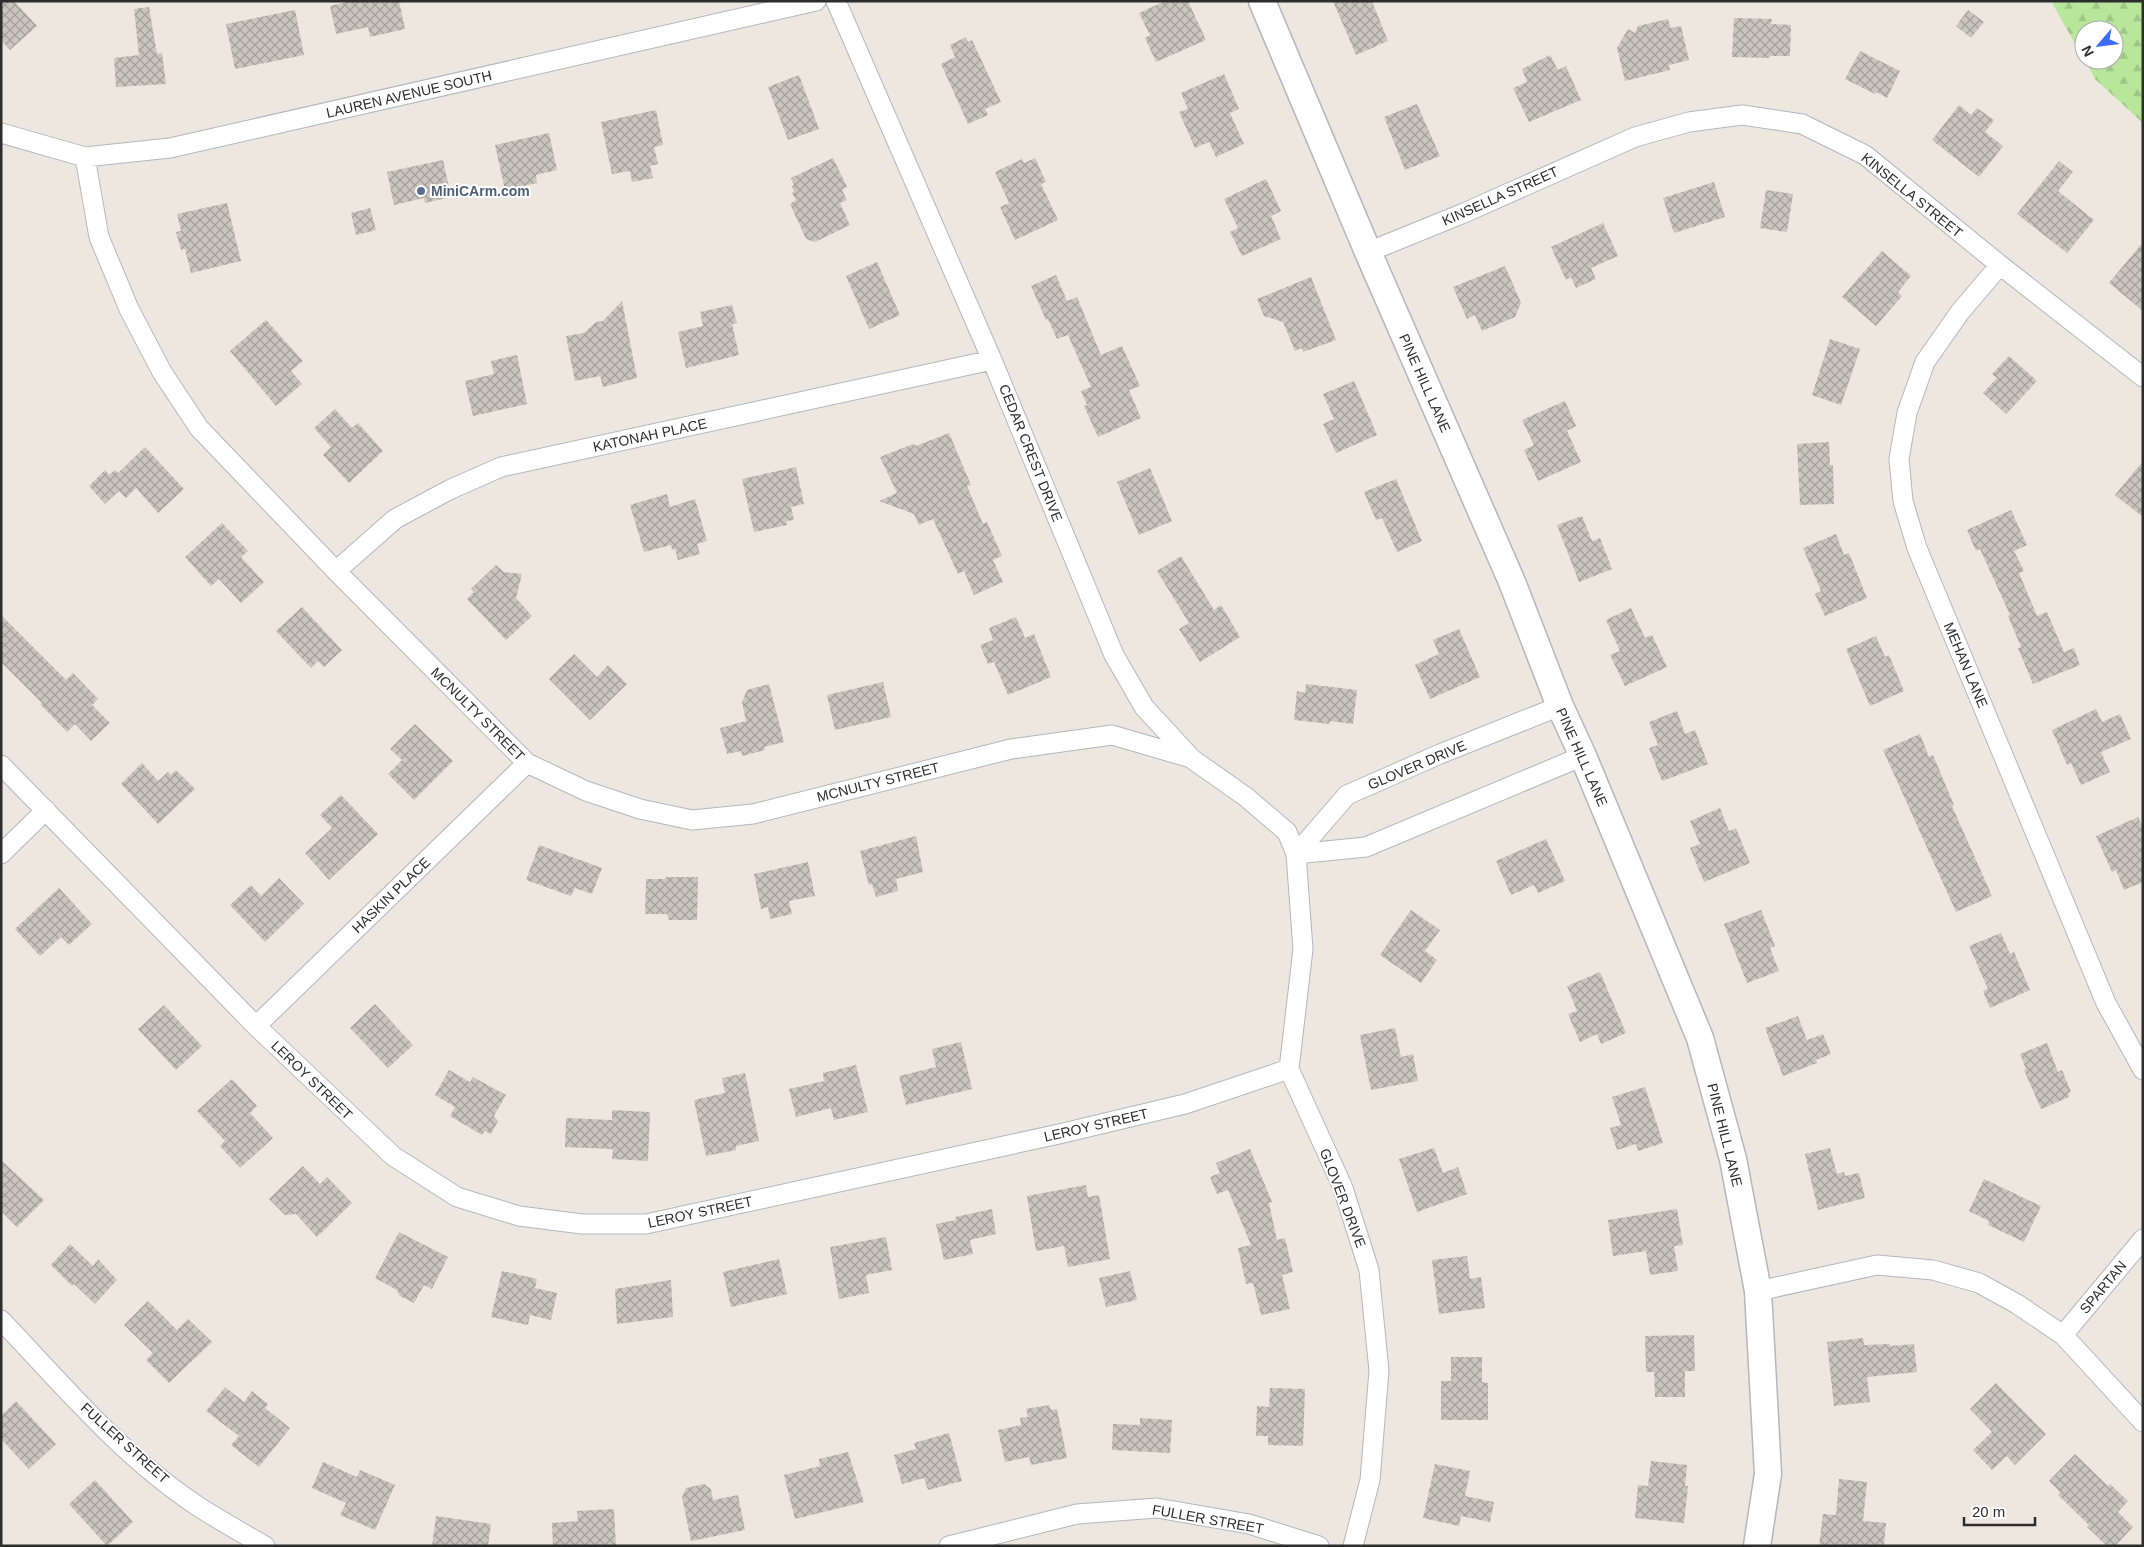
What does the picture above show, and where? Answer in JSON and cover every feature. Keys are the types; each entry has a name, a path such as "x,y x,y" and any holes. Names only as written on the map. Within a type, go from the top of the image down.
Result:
{"street":[{"name":"LAUREN AVENUE SOUTH","path":"1,133 85,157 170,148 816,1"},
{"name":"CEDAR CREST DRIVE","path":"836,1 992,360 1114,655 1144,707 1192,759 1246,797 1287,832 1296,854"},
{"name":"PINE HILL LANE","path":"1262,1 1368,252 1512,582 1560,706 1583,756 1700,1038 1733,1159 1758,1291 1768,1474 1757,1546"},
{"name":"KINSELLA STREET","path":"1368,252 1464,213 1635,137 1689,122 1742,114 1802,124 1864,155 2143,378"},
{"name":"MCNULTY STREET","path":"85,157 99,237 129,309 162,372 199,428 336,571 527,763 595,794 640,809 692,820 752,814 1012,749 1112,735 1192,759"},
{"name":"MEHAN LANE","path":"2000,265 1960,312 1925,362 1907,413 1899,459 1903,501 1917,548 2106,1003 2143,1070"},
{"name":"KATONAH PLACE","path":"336,571 395,519 449,490 501,467 992,360"},
{"name":"GLOVER DRIVE","path":"1296,854 1348,795 1440,754 1560,706"},
{"path":"1289,1068 1303,949 1296,854 1366,847 1583,756"},
{"name":"HASKIN PLACE","path":"256,1026 527,763"},
{"name":"LEROY STREET","path":"1,765 256,1026 392,1156 457,1197 519,1216 582,1224 646,1224 1040,1138 1185,1104 1289,1068"},
{"path":"1,854 46,810"},
{"name":"GLOVER DRIVE","path":"1289,1068 1343,1188 1369,1270 1380,1371 1370,1480 1352,1546"},
{"name":"SPARTAN","path":"2063,1335 2143,1239"},
{"path":"1758,1291 1877,1265 1933,1270 1979,1283 2017,1304 2063,1335 2143,1422"},
{"name":"FULLER STREET","path":"1,1320 103,1427 152,1471 196,1505 265,1546"},
{"name":"FULLER STREET","path":"949,1546 1077,1514 1157,1508 1249,1524 1319,1546"}],"green space":[{"path":"2073,1 2143,1 2143,123 2095,79 2090,70 2124,70 2124,20 2074,20 2074,42 2052,3"}],"building":[{"path":"1,1 14,1 37,26 10,50 1,40"},
{"path":"351,1 399,1 405,29 370,37 368,27 336,34 330,6"},
{"path":"1165,1 1188,1 1206,40 1156,62 1145,38 1150,35 1139,13"},
{"path":"1333,1 1372,1 1388,41 1356,55"},
{"path":"149,7 157,54 162,53 166,84 116,87 114,58 139,55 134,9"},
{"path":"295,10 304,55 235,69 226,24"},
{"path":"1968,10 1984,22 1971,38 1956,26"},
{"path":"1734,18 1772,19 1771,24 1791,25 1790,56 1770,56 1770,58 1732,57"},
{"path":"1668,19 1671,28 1681,26 1689,60 1669,65 1670,70 1625,81 1617,48 1628,29 1635,33 1638,26"},
{"path":"966,37 968,42 972,40 1001,102 985,109 988,115 968,124 941,64 955,57 950,45"},
{"path":"1860,51 1900,71 1887,98 1845,79"},
{"path":"1550,55 1558,70 1566,66 1581,100 1529,122 1513,88 1527,82 1522,69"},
{"path":"1224,74 1239,109 1230,113 1244,144 1216,157 1209,142 1195,148 1179,112 1188,109 1181,93"},
{"path":"799,75 819,129 788,140 768,87"},
{"path":"1417,104 1440,156 1405,170 1384,117"},
{"path":"1959,105 1971,115 1977,108 1994,120 1985,132 2003,146 1979,177 1932,140"},
{"path":"656,110 663,145 654,147 658,164 650,166 653,178 632,182 630,171 612,174 601,122"},
{"path":"549,133 557,170 536,175 537,183 505,190 495,145"},
{"path":"833,158 847,187 842,190 847,200 840,203 850,225 815,242 806,239 790,204 796,200 792,193 794,192 792,186 794,185 791,178"},
{"path":"1035,158 1046,182 1041,184 1058,220 1015,240 1000,207 1009,203 995,172 1022,159 1024,163"},
{"path":"443,160 451,197 425,203 424,198 394,205 387,172"},
{"path":"2059,161 2073,172 2058,191 2094,220 2067,253 2017,214"},
{"path":"1266,179 1281,211 1271,216 1281,239 1242,256 1230,232 1238,228 1224,199"},
{"path":"1714,182 1725,217 1674,233 1663,198"},
{"path":"1766,190 1793,194 1787,232 1760,228"},
{"path":"227,203 241,261 191,273 185,249 181,250 176,232 181,231 177,214"},
{"path":"370,208 376,230 356,235 351,213"},
{"path":"1603,223 1618,256 1591,268 1596,279 1576,288 1571,277 1566,280 1551,247"},
{"path":"2143,242 2143,311 2109,283"},
{"path":"1882,251 1911,276 1898,292 1902,296 1876,326 1842,297"},
{"path":"877,262 900,315 869,329 846,276"},
{"path":"1505,266 1521,303 1515,317 1482,331 1475,315 1467,319 1453,287"},
{"path":"1056,275 1067,301 1077,297 1101,355 1122,346 1140,386 1129,390 1141,418 1098,437 1084,406 1087,405 1081,391 1091,387 1068,335 1057,339 1048,319 1046,320 1031,286"},
{"path":"1311,277 1336,340 1303,352 1302,348 1295,351 1283,322 1264,316 1257,299"},
{"path":"622,301 637,378 603,387 600,376 575,381 566,336 584,333 596,322 603,321"},
{"path":"732,305 737,323 732,324 739,355 686,368 678,332 703,326 700,312"},
{"path":"266,320 303,361 291,371 302,384 276,406 230,351"},
{"path":"1830,339 1860,349 1841,405 1812,395"},
{"path":"517,355 527,404 473,416 465,381 494,374 491,361"},
{"path":"2009,356 2037,381 2006,414 1983,393 1997,378 1992,374"},
{"path":"1354,381 1377,435 1336,453 1323,424 1334,419 1323,394"},
{"path":"1565,401 1576,426 1567,431 1581,462 1538,481 1524,450 1534,445 1522,420"},
{"path":"335,409 352,428 358,423 383,451 349,483 323,455 331,447 314,428"},
{"path":"949,433 971,485 967,486 983,524 987,522 1002,556 993,560 1003,582 974,595 964,571 958,574 933,519 919,525 914,514 879,501 897,493 880,457"},
{"path":"1829,442 1830,465 1833,465 1834,504 1800,505 1797,444"},
{"path":"145,447 184,489 158,513 136,488 126,498 119,491 105,504 89,486 105,470 109,475 115,470 118,473"},
{"path":"2143,461 2143,517 2115,495"},
{"path":"796,467 804,504 791,507 794,520 786,521 787,525 754,532 742,479"},
{"path":"1150,468 1172,521 1139,535 1117,482"},
{"path":"1396,479 1422,541 1397,552 1382,518 1376,520 1364,492"},
{"path":"667,494 670,507 695,499 707,541 697,544 700,554 678,560 675,549 672,550 671,545 644,552 630,505"},
{"path":"2011,510 2027,545 2014,551 2024,571 2019,573 2037,616 2047,612 2064,652 2074,648 2080,665 2033,684 2018,648 2021,647 2008,616 2010,615 1980,549 1976,551 1967,530"},
{"path":"1582,516 1592,541 1600,538 1612,569 1579,582 1557,525"},
{"path":"222,523 248,551 241,557 264,582 241,603 219,579 211,586 185,557"},
{"path":"1836,534 1844,555 1849,553 1867,598 1825,616 1815,594 1821,591 1803,548"},
{"path":"1181,556 1214,610 1221,605 1240,637 1200,662 1179,629 1189,623 1157,571"},
{"path":"496,565 504,572 522,574 516,598 532,616 506,640 467,599 474,592 471,589"},
{"path":"302,607 342,650 324,667 318,661 311,668 276,631"},
{"path":"1631,608 1645,638 1652,635 1667,667 1625,686 1610,655 1620,651 1606,620"},
{"path":"1,615 66,680 73,673 98,699 92,705 110,723 91,741 75,724 67,732 40,704 42,703 1,662"},
{"path":"1016,617 1025,638 1034,634 1051,677 1008,695 994,662 988,664 980,645 993,640 989,628"},
{"path":"1459,629 1480,677 1430,699 1415,665 1439,654 1433,640"},
{"path":"1876,636 1885,657 1889,655 1904,691 1870,706 1846,649"},
{"path":"574,654 597,677 608,665 627,684 590,720 549,679"},
{"path":"883,682 891,717 835,730 827,695"},
{"path":"769,684 784,742 764,747 765,750 742,756 741,751 727,754 720,728 746,721 742,702 747,690"},
{"path":"1306,684 1357,690 1353,724 1330,721 1330,724 1294,720 1297,691 1305,693"},
{"path":"2096,709 2102,722 2120,714 2131,739 2101,752 2110,772 2081,785 2071,763 2067,765 2052,730"},
{"path":"1677,711 1685,734 1695,730 1708,764 1662,781 1649,748 1658,745 1649,722"},
{"path":"415,724 453,761 414,800 388,774 402,760 390,749"},
{"path":"1920,734 1929,757 1933,755 1954,805 1952,806 1992,896 1956,912 1883,750"},
{"path":"142,763 158,781 168,772 171,775 176,770 195,789 158,824 121,784"},
{"path":"341,795 378,834 329,880 305,853 332,828 320,815"},
{"path":"1720,808 1729,831 1736,828 1750,863 1704,882 1690,848 1700,844 1690,821"},
{"path":"2138,817 2143,827 2143,882 2124,890 2116,870 2112,872 2096,836"},
{"path":"916,836 923,872 896,879 898,891 876,897 872,884 869,885 860,851"},
{"path":"1546,839 1565,881 1538,893 1534,885 1511,895 1496,861"},
{"path":"539,845 602,868 592,894 575,888 571,896 526,880"},
{"path":"808,862 815,896 789,901 792,914 770,919 768,907 761,909 754,874"},
{"path":"666,877 698,877 697,920 669,920 667,914 645,914 646,879 665,879"},
{"path":"279,878 304,904 265,942 230,905 251,885 261,896"},
{"path":"59,888 92,924 69,945 61,937 40,956 15,929"},
{"path":"1411,910 1440,930 1425,951 1437,960 1421,983 1380,955"},
{"path":"1761,910 1775,946 1770,948 1779,971 1747,983 1724,924"},
{"path":"2001,933 2010,954 2014,952 2030,990 1990,1008 1983,991 1988,989 1969,946"},
{"path":"1600,972 1626,1033 1601,1044 1597,1034 1580,1042 1568,1014 1577,1011 1567,986"},
{"path":"375,1004 413,1045 388,1068 350,1028"},
{"path":"164,1005 202,1046 176,1070 138,1029"},
{"path":"1798,1016 1807,1040 1823,1034 1831,1054 1816,1060 1817,1063 1783,1076 1765,1028"},
{"path":"1395,1028 1401,1057 1413,1054 1418,1081 1371,1090 1360,1035"},
{"path":"961,1042 972,1089 906,1105 899,1076 936,1067 932,1049"},
{"path":"2047,1043 2058,1072 2062,1070 2071,1092 2068,1093 2069,1097 2041,1109 2024,1070 2026,1069 2020,1054"},
{"path":"856,1065 868,1112 834,1120 831,1108 796,1117 789,1089 824,1081 823,1073"},
{"path":"449,1070 470,1082 473,1077 506,1095 494,1116 498,1121 491,1134 485,1131 482,1135 450,1116 455,1107 435,1095"},
{"path":"745,1073 759,1141 736,1146 736,1150 706,1156 694,1100 725,1093 722,1078"},
{"path":"232,1079 257,1106 250,1113 273,1138 240,1168 220,1146 225,1141 197,1111"},
{"path":"1645,1087 1663,1143 1638,1151 1636,1144 1617,1150 1610,1128 1621,1125 1612,1097"},
{"path":"612,1110 650,1112 648,1161 612,1159 613,1149 565,1147 566,1118 612,1120"},
{"path":"1434,1148 1443,1173 1458,1167 1467,1194 1417,1212 1399,1159"},
{"path":"1830,1148 1837,1174 1844,1172 1845,1176 1859,1173 1865,1198 1818,1210 1805,1154"},
{"path":"1250,1149 1272,1202 1269,1203 1277,1240 1285,1238 1293,1272 1282,1275 1290,1309 1261,1315 1253,1283 1246,1284 1238,1248 1251,1245 1228,1190 1217,1194 1210,1177 1220,1173 1216,1163"},
{"path":"1,1160 44,1200 17,1227 1,1211"},
{"path":"303,1166 320,1184 327,1177 352,1203 317,1237 296,1214 285,1215 269,1199"},
{"path":"1984,1179 2041,1206 2024,1242 1988,1225 1989,1221 1969,1211"},
{"path":"1086,1185 1088,1197 1099,1195 1110,1259 1068,1267 1064,1246 1036,1251 1027,1196"},
{"path":"992,1209 996,1234 970,1240 973,1254 944,1260 936,1224 956,1220 955,1217"},
{"path":"1677,1209 1683,1245 1674,1246 1678,1271 1650,1275 1646,1251 1613,1256 1608,1220"},
{"path":"399,1232 448,1257 432,1289 424,1285 414,1303 400,1296 397,1290 375,1278"},
{"path":"886,1237 892,1270 866,1275 869,1293 839,1299 830,1247"},
{"path":"70,1244 93,1266 98,1259 117,1280 95,1304 74,1284 72,1286 51,1265"},
{"path":"1467,1256 1470,1279 1481,1277 1485,1308 1439,1314 1432,1260"},
{"path":"779,1259 787,1294 731,1307 723,1272"},
{"path":"502,1271 537,1279 535,1288 557,1293 551,1320 530,1315 528,1325 491,1317"},
{"path":"1130,1271 1137,1300 1106,1307 1099,1278"},
{"path":"671,1280 673,1317 617,1324 615,1289"},
{"path":"148,1301 177,1330 188,1319 212,1342 169,1383 146,1360 153,1353 124,1325"},
{"path":"1694,1335 1695,1371 1685,1371 1685,1397 1655,1397 1654,1372 1646,1372 1645,1336"},
{"path":"1863,1338 1864,1345 1890,1344 1890,1346 1914,1344 1917,1372 1867,1377 1870,1402 1834,1406 1827,1342"},
{"path":"1451,1357 1482,1357 1482,1382 1488,1383 1488,1420 1441,1420 1441,1381 1451,1381"},
{"path":"1996,1383 2046,1434 2015,1465 2007,1456 1992,1470 1973,1450 1992,1432 1970,1409"},
{"path":"225,1387 244,1402 252,1391 268,1404 265,1408 290,1428 259,1467 231,1445 239,1436 206,1411"},
{"path":"1270,1388 1305,1389 1303,1446 1268,1445 1268,1436 1256,1436 1257,1406 1269,1407"},
{"path":"16,1401 56,1444 29,1469 1,1439 1,1416"},
{"path":"1049,1405 1051,1410 1057,1409 1067,1458 1031,1465 1029,1457 1005,1462 998,1430 1021,1425 1020,1418 1028,1417 1026,1409"},
{"path":"1140,1418 1172,1420 1170,1453 1112,1450 1113,1424 1140,1425"},
{"path":"949,1433 962,1481 928,1490 924,1478 902,1484 894,1455 916,1449 914,1443"},
{"path":"848,1452 864,1502 795,1519 784,1475 820,1466 819,1459"},
{"path":"2075,1454 2108,1486 2110,1484 2128,1501 2118,1512 2133,1527 2115,1546 2107,1546 2087,1527 2089,1525 2058,1495 2060,1492 2049,1481"},
{"path":"1651,1461 1687,1465 1685,1486 1688,1486 1684,1523 1635,1518 1638,1485 1648,1486"},
{"path":"323,1462 357,1477 360,1470 395,1485 375,1530 340,1515 346,1503 312,1488"},
{"path":"1435,1464 1470,1471 1465,1496 1494,1502 1490,1522 1461,1516 1459,1526 1423,1518"},
{"path":"1839,1479 1867,1482 1863,1521 1886,1523 1884,1546 1819,1546 1823,1514 1836,1515"},
{"path":"95,1480 133,1522 107,1546 69,1504"},
{"path":"704,1484 711,1489 713,1500 738,1495 745,1530 691,1541 682,1497 686,1488"},
{"path":"614,1509 616,1546 553,1546 552,1523 578,1521 577,1511"},
{"path":"436,1516 491,1524 488,1546 432,1546"}],"place":[{"name":"MiniCArm.com","path":"421,191"}]}
